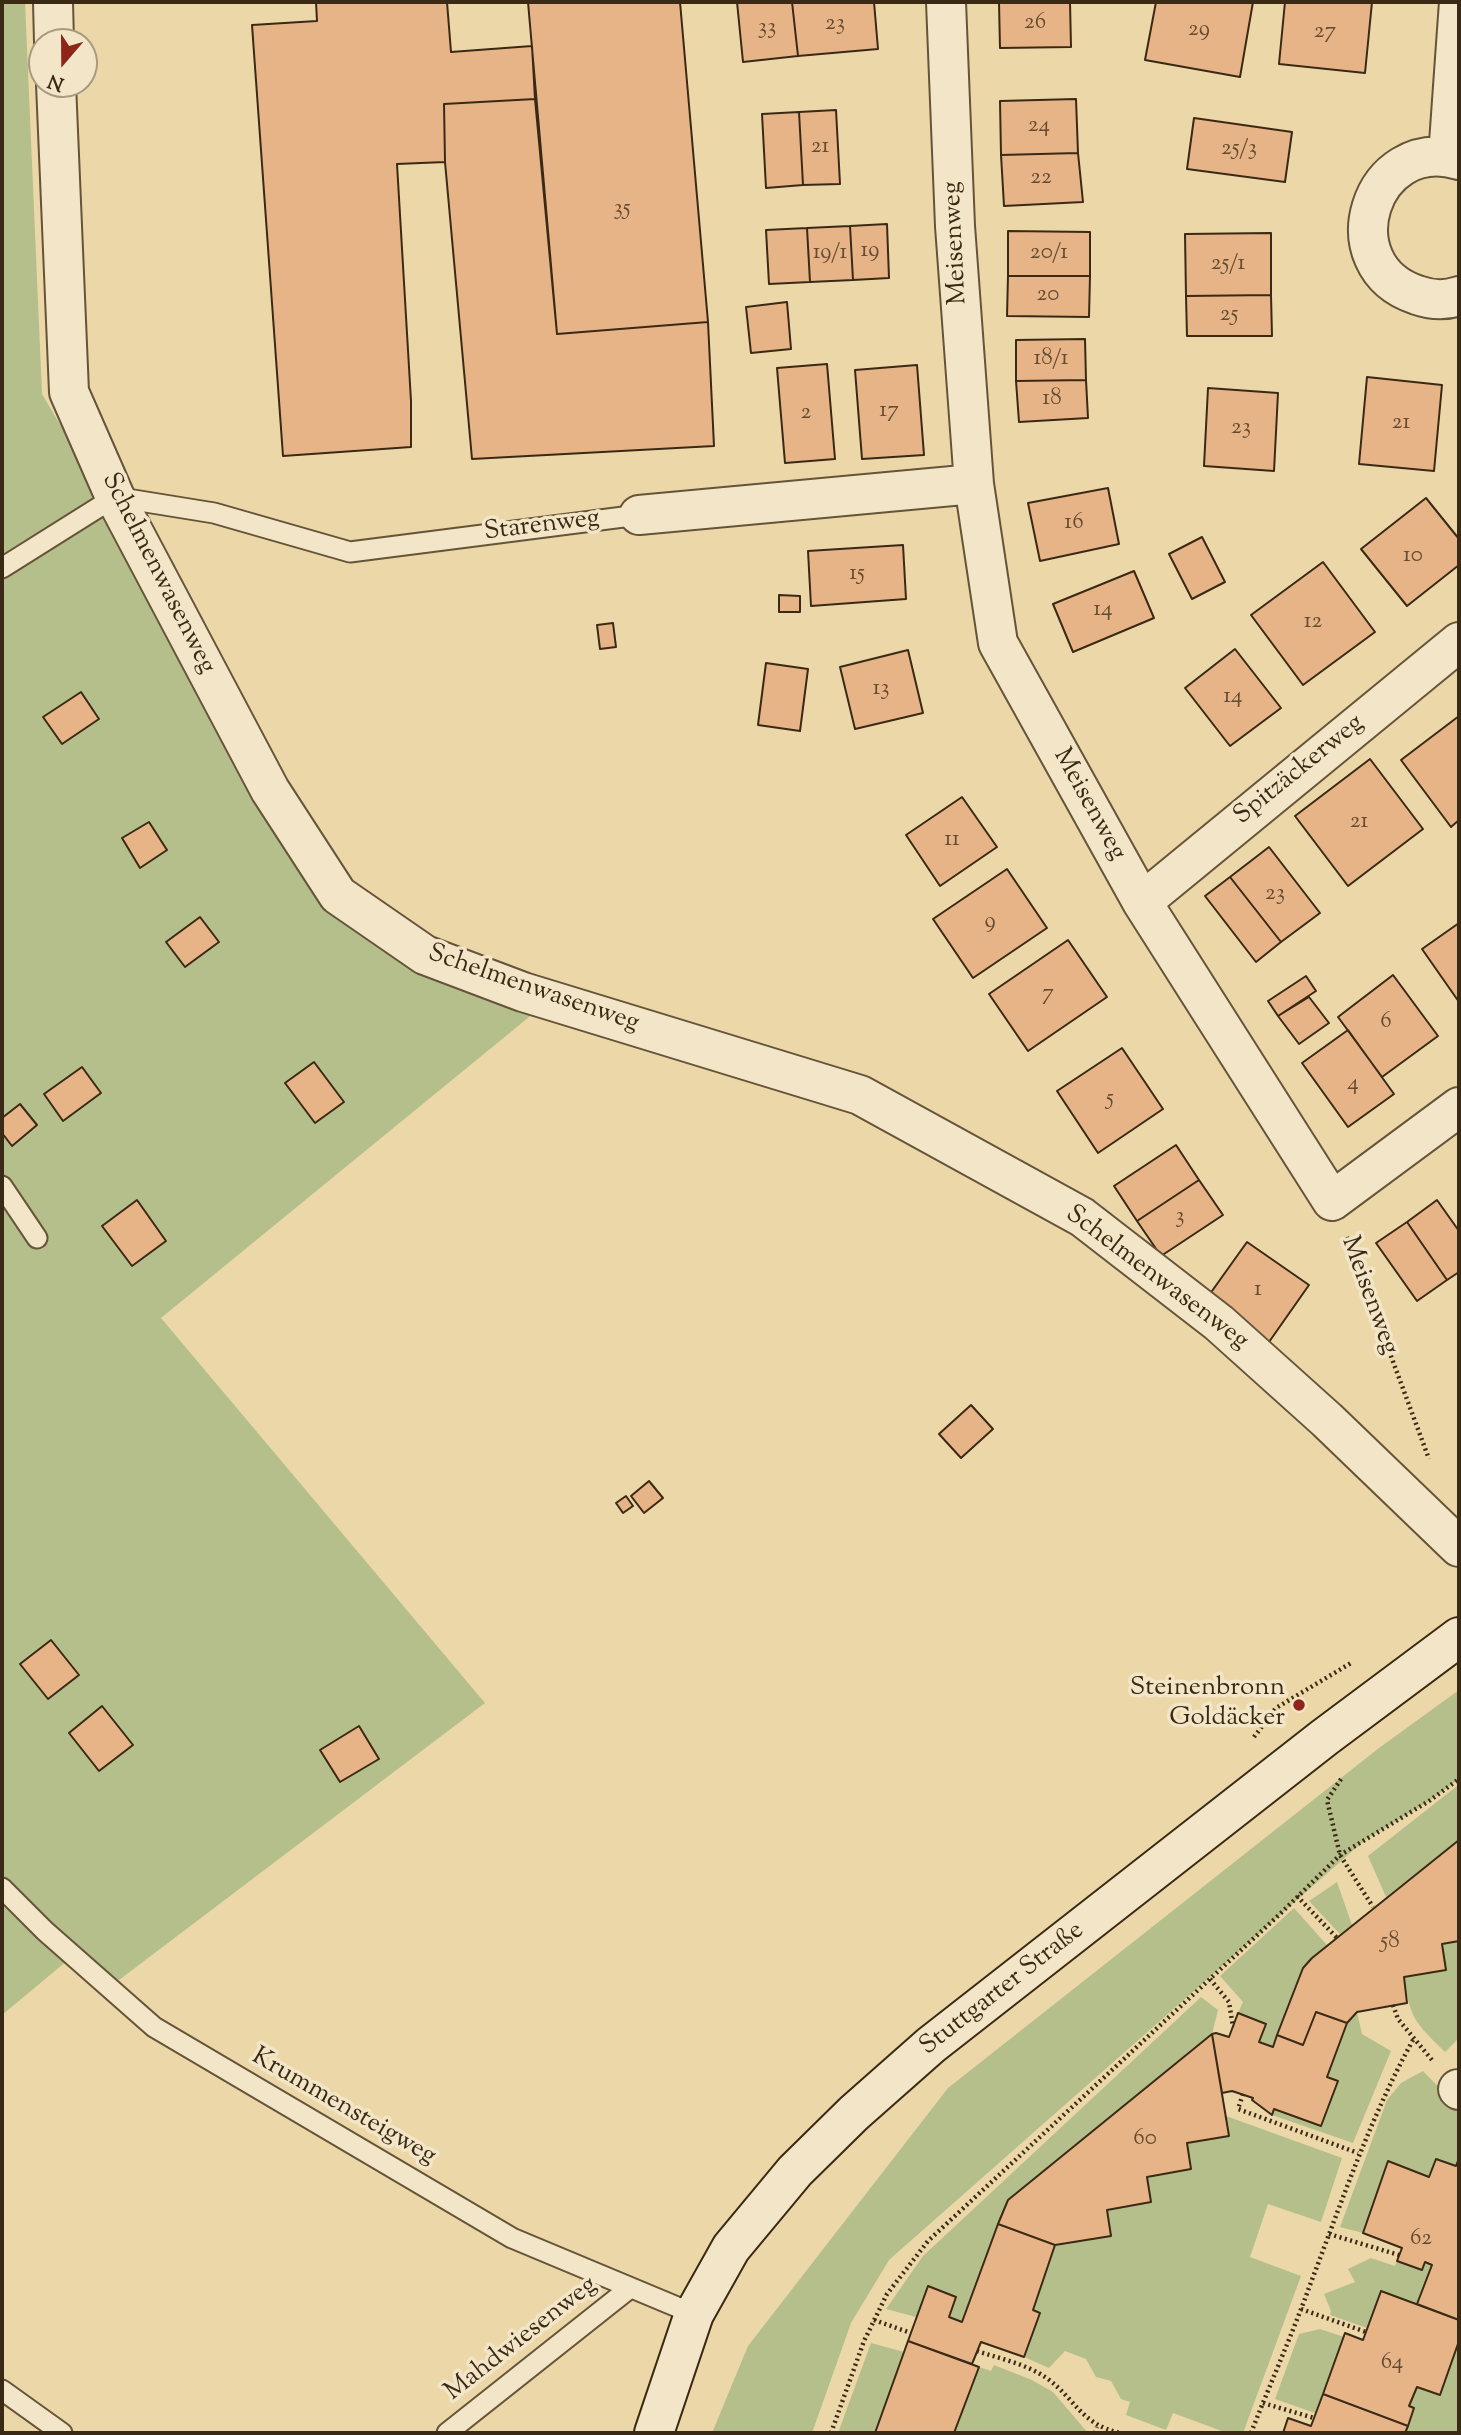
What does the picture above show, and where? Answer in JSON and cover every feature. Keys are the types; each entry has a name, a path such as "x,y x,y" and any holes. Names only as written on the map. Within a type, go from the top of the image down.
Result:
{"street":[{"path":"53,2 54,28"},
{"name":"Meisenweg","path":"946,2 955,226 974,484 998,643 1142,902 1332,1201"},
{"path":"1459,2 1454,159 1423,158 1400,167 1382,184 1370,206 1367,230 1372,255 1385,277 1405,291 1429,299 1459,296"},
{"name":"Schelmenwasenweg","path":"57,98 69,392 115,497 270,790 338,895 425,956 523,992 860,1095 1082,1217 1219,1322 1327,1419 1459,1547"},
{"name":"Starenweg","path":"639,515 974,484"},
{"name":"Spitzäckerweg","path":"1142,902 1459,642"},
{"path":"1332,1201 1459,1107"},
{"name":"Stuttgarter Straße","path":"654,2433 694,2314 731,2248 795,2171 854,2113 931,2045 1325,1737 1459,1637"}],"lane":[{"name":"Starenweg","path":"115,497 214,513 350,552 639,515"},
{"path":"2,568 115,497"},
{"path":"2,1186 37,1238"},
{"name":"Krummensteigweg","path":"2,1888 154,2027 513,2238 694,2314"},
{"name":"Mahdwiesenweg","path":"447,2433 630,2288"},
{"path":"2,2389 62,2433"}],"path":[{"name":"Meisenweg","path":"1332,1201 1431,1464"},
{"path":"1348,1768 1327,1800 1340,1855 1373,1907"},
{"path":"831,2433 864,2341 887,2294 928,2241 1340,1855 1429,1801 1459,1779"},
{"path":"1297,1896 1337,1938"},
{"path":"1210,1979 1229,2002 1233,2027"},
{"path":"1251,2433 1301,2309 1358,2153 1391,2079 1413,2040 1398,2019 1393,2005"},
{"path":"1242,2094 1238,2109 1358,2153"},
{"path":"1329,2234 1399,2255"},
{"path":"1301,2309 1366,2332"},
{"path":"874,2320 911,2333"},
{"path":"977,2351 1026,2367 1049,2380 1097,2427 1120,2433"},
{"path":"1263,2403 1314,2418"},
{"path":"1095,2433 1097,2427"}],"green space":[{"path":"2,2 25,2 42,394 130,543 281,833 534,1013 161,1318 485,1703 119,1980 68,1960 2,2015"},
{"path":"1459,1690 1459,1779 1429,1801 1365,1840 889,2260 851,2323 812,2433 712,2433 748,2346 948,2088 1379,1748"},
{"path":"1457,1786 1459,1840 1386,1897 1368,1856"},
{"path":"1337,1882 1352,1925 1340,1934 1309,1901"},
{"path":"1294,1908 1327,1945 1303,1968 1273,2047 1259,2042 1266,2024 1238,2013 1243,2002 1220,1976"},
{"path":"1459,1941 1459,2038 1445,2052 1416,2020 1409,2003 1404,1977 1446,1970 1442,1944"},
{"path":"1201,1997 1218,2010 1212,2034 1008,2200 962,2322 949,2317 956,2297 928,2287 916,2317 886,2309 923,2256"},
{"path":"1357,2012 1362,2034 1391,2051 1353,2143 1272,2115 1274,2109 1322,2125 1338,2081 1327,2077 1347,2023"},
{"path":"1423,2071 1459,2108 1459,2158 1456,2166 1436,2159 1429,2177 1388,2162 1363,2233 1340,2227 1387,2100 1401,2083"},
{"path":"1226,2116 1342,2158 1321,2222 1268,2204 1250,2257 1301,2276 1243,2433 1227,2433 1173,2413 1166,2430 1126,2415 1130,2402 1121,2399 1111,2381 1096,2377 1086,2359 1065,2351 1049,2368 1024,2357 1040,2313 1033,2310 1055,2245 1111,2236 1107,2210 1150,2202 1147,2177 1191,2169 1187,2143 1229,2136"},
{"path":"1371,2258 1395,2266 1397,2261 1421,2270 1425,2262 1432,2265 1417,2304 1382,2291 1367,2328 1330,2315 1324,2294 1355,2282 1348,2269"},
{"path":"1320,2329 1344,2337 1315,2413 1275,2399 1299,2334"},
{"path":"1459,2341 1459,2433 1405,2433 1414,2408 1409,2406 1417,2387 1440,2395"},
{"path":"871,2343 904,2352 875,2433 838,2433"},
{"path":"994,2365 1032,2380 1053,2392 1088,2433 954,2433 979,2367 991,2371"}],"building":[{"path":"316,2 447,2 451,52 532,46 535,99 444,104 445,162 397,164 411,401 411,447 283,456 252,25 317,21"},
{"path":"528,2 680,2 708,322 557,334"},
{"path":"737,2 792,2 798,56 743,62"},
{"path":"792,2 874,2 878,49 798,56"},
{"path":"999,2 1070,2 1071,47 1000,48"},
{"path":"1156,2 1253,2 1240,77 1145,60"},
{"path":"1285,2 1372,2 1365,73 1279,64"},
{"path":"535,99 557,334 708,322 714,446 472,459 445,162 444,104"},
{"path":"1076,99 1078,153 1001,155 1000,101"},
{"path":"836,110 840,184 803,185 799,112"},
{"path":"799,112 803,185 766,188 762,114"},
{"path":"1194,118 1292,132 1285,182 1187,169"},
{"path":"1078,153 1083,202 1004,206 1001,155"},
{"path":"887,224 889,278 853,280 850,226"},
{"path":"850,226 853,280 810,282 807,228"},
{"path":"807,228 810,282 769,284 766,230"},
{"path":"1008,231 1090,232 1090,276 1008,276"},
{"path":"1271,233 1271,295 1186,296 1185,234"},
{"path":"1008,276 1090,276 1089,317 1007,316"},
{"path":"1271,295 1272,336 1187,336 1186,296"},
{"path":"787,302 791,349 751,353 746,307"},
{"path":"1085,339 1086,380 1016,381 1016,340"},
{"path":"827,364 835,459 785,463 777,368"},
{"path":"917,365 924,455 862,459 855,370"},
{"path":"1367,377 1442,385 1434,471 1359,464"},
{"path":"1086,380 1088,418 1019,422 1016,381"},
{"path":"1208,388 1278,393 1274,471 1204,466"},
{"path":"1108,488 1119,544 1040,561 1028,503"},
{"path":"1426,498 1459,539 1459,565 1407,606 1361,549"},
{"path":"1202,537 1225,582 1192,599 1169,554"},
{"path":"903,545 906,599 811,606 808,551"},
{"path":"1323,562 1375,632 1303,685 1251,615"},
{"path":"1134,571 1154,618 1073,652 1053,604"},
{"path":"779,595 800,596 800,612 779,612"},
{"path":"613,623 616,647 600,649 597,625"},
{"path":"1235,649 1281,708 1230,746 1185,688"},
{"path":"908,650 923,713 855,729 840,667"},
{"path":"766,663 808,669 800,731 758,725"},
{"path":"81,692 99,719 62,744 43,717"},
{"path":"1459,716 1459,820 1451,827 1401,760"},
{"path":"1370,759 1423,829 1348,886 1295,816"},
{"path":"962,797 997,847 940,886 906,835"},
{"path":"149,822 167,850 140,868 122,838"},
{"path":"1269,847 1320,913 1281,942 1230,877"},
{"path":"1007,869 1047,928 973,978 933,919"},
{"path":"1230,877 1281,942 1256,962 1205,896"},
{"path":"200,917 219,942 185,967 166,942"},
{"path":"1459,923 1459,1002 1422,949"},
{"path":"1068,940 1107,997 1028,1051 989,994"},
{"path":"1393,975 1438,1036 1382,1077 1338,1017"},
{"path":"1306,976 1316,991 1278,1016 1268,1001"},
{"path":"1309,997 1329,1023 1299,1044 1278,1016"},
{"path":"1348,1030 1394,1094 1348,1127 1302,1063"},
{"path":"1122,1048 1163,1109 1098,1153 1057,1091"},
{"path":"314,1062 344,1102 315,1123 285,1083"},
{"path":"82,1067 101,1093 63,1121 44,1094"},
{"path":"20,1104 37,1125 12,1146 2,1133 2,1118"},
{"path":"1176,1145 1199,1180 1137,1221 1114,1186"},
{"path":"1199,1180 1223,1215 1161,1256 1137,1221"},
{"path":"137,1200 166,1241 132,1266 102,1226"},
{"path":"1437,1200 1459,1231 1459,1272 1447,1280 1407,1222"},
{"path":"1407,1222 1447,1280 1417,1301 1376,1243"},
{"path":"1247,1242 1309,1285 1269,1342 1207,1298"},
{"path":"971,1405 993,1429 961,1458 939,1434"},
{"path":"649,1481 663,1498 644,1513 631,1496"},
{"path":"626,1496 633,1506 623,1513 616,1503"},
{"path":"51,1640 79,1675 48,1699 20,1664"},
{"path":"102,1706 133,1745 99,1771 69,1733"},
{"path":"359,1726 379,1759 340,1782 320,1750"},
{"path":"1459,1840 1459,1941 1442,1944 1446,1970 1404,1977 1407,2003 1357,2012 1347,2023 1316,2012 1303,2045 1277,2035 1303,1968 1312,1958"},
{"path":"1316,2012 1347,2023 1327,2077 1338,2081 1321,2126 1274,2109 1272,2115 1252,2100 1253,2098 1232,2091 1222,2093 1212,2034 1229,2037 1238,2013 1266,2024 1259,2042 1273,2047 1277,2035 1303,2045"},
{"path":"1212,2034 1229,2136 1187,2143 1191,2169 1147,2177 1151,2202 1107,2210 1111,2236 1055,2245 998,2224 1008,2200"},
{"path":"1459,2158 1459,2320 1417,2304 1432,2265 1425,2262 1422,2270 1397,2261 1402,2248 1363,2233 1388,2161 1429,2177 1436,2159 1456,2166"},
{"path":"998,2224 1055,2245 1033,2310 1040,2313 1024,2357 981,2342 972,2364 908,2341 928,2286 956,2297 949,2317 962,2322"},
{"path":"1381,2291 1459,2320 1459,2341 1440,2395 1417,2387 1409,2406 1414,2408 1408,2426 1323,2394 1345,2333 1363,2340"},
{"path":"908,2341 979,2367 954,2433 875,2433"},
{"path":"1323,2394 1408,2426 1405,2433 1283,2433 1288,2418 1311,2426"}],"place":[{"name":"Steinenbronn Goldäcker","path":"1299,1705"}]}
